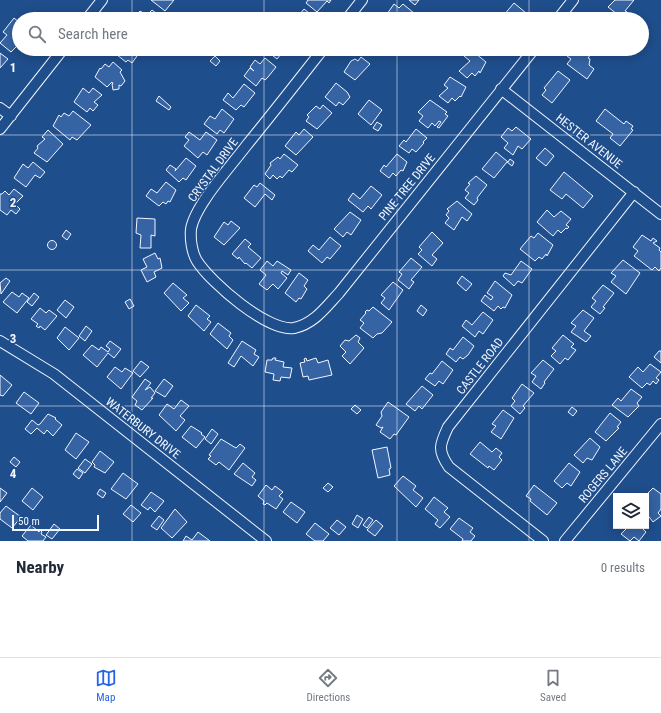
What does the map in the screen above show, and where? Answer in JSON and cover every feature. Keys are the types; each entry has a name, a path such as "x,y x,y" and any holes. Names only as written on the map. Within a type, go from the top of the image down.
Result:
{"street":[{"path":"93,12 102,0"},
{"path":"353,12 362,0"},
{"path":"564,12 573,0"},
{"path":"0,129 58,56"},
{"name":"CRYSTAL DRIVE","path":"290,328 272,325 243,306 211,277 196,261 192,245 191,228 198,212 215,186 318,56"},
{"name":"PINE TREE DRIVE","path":"290,328 313,320 339,293 528,56"},
{"name":"HESTER AVENUE","path":"501,90 661,214"},
{"path":"0,108 11,116"},
{"name":"CASTLE ROAD","path":"543,541 449,466 442,457 440,443 448,427 634,192"},
{"name":"WATERBURY DRIVE","path":"0,341 54,374 266,541"},
{"name":"ROGERS LANE","path":"565,541 661,424"}],"building":[{"path":"151,0 174,0 165,11"},
{"path":"308,0 331,0 329,3 327,1 317,12 306,3"},
{"path":"409,0 419,0 415,5"},
{"path":"615,0 634,0 625,11 627,12 614,12 608,7"},
{"path":"514,3 525,12 506,12"},
{"path":"394,4 399,8 403,4 413,12 388,12"},
{"path":"12,21 11,52 0,43 7,35 3,32"},
{"path":"0,53 8,59 0,68"},
{"path":"118,56 137,56 132,63 128,60 126,62"},
{"path":"215,56 220,61 216,66 210,61"},
{"path":"464,56 479,56 486,62 480,73 479,71 475,76 472,73 467,78 459,71 470,61"},
{"path":"567,56 590,56 588,58 590,59 589,65 594,69 587,79 567,64 571,59"},
{"path":"361,57 370,64 355,80 344,72 351,61 355,59 358,61"},
{"path":"265,58 276,67 265,80 262,78 256,86 244,76 250,68 254,71 250,67 255,60 260,64"},
{"path":"113,62 122,70 120,72 125,81 121,86 119,85 119,89 113,90 112,82 107,87 95,77 100,68 101,69 105,64 109,67"},
{"path":"558,71 570,80 552,103 542,95 546,90 544,88"},
{"path":"450,77 466,87 461,97 460,96 455,101 452,98 448,103 439,96 448,88 444,85"},
{"path":"336,83 347,92 350,97 343,105 339,102 336,106 325,97"},
{"path":"244,84 255,93 244,107 241,105 236,110 223,100 228,93 233,98"},
{"path":"83,88 89,93 93,88 102,95 94,102 98,105 93,111 90,108 87,112 74,102"},
{"path":"159,96 171,107 169,110 156,101"},
{"path":"369,100 382,110 371,125 358,114"},
{"path":"430,100 447,112 445,114 448,116 439,128 437,127 441,122 439,121 435,126 432,123 428,128 419,121 423,116 418,112"},
{"path":"323,105 332,113 317,129 306,121 309,117 307,115 316,106 320,109"},
{"path":"222,109 234,119 224,133 220,130 217,134 204,124 210,116 215,119"},
{"path":"605,109 624,124 626,121 633,126 631,129 633,130 620,146 610,138 613,134 596,121"},
{"path":"73,111 91,125 77,140 72,137 70,140 53,126 59,115 61,117 64,113 69,116"},
{"path":"377,122 382,125 378,131 373,128"},
{"path":"516,127 531,139 522,149 518,146 513,155 504,148 508,143 501,137 508,128 512,131"},
{"path":"304,129 313,137 296,155 285,146 296,132 299,135"},
{"path":"416,129 427,138 416,152 412,149 409,153 399,146 404,140 406,142"},
{"path":"48,130 63,144 47,162 34,153 38,148 37,146 45,139 42,137"},
{"path":"189,132 200,140 206,132 217,140 207,155 203,152 198,158 184,146 189,140 185,137"},
{"path":"545,148 554,156 546,166 536,158"},
{"path":"496,152 508,162 510,159 514,162 512,166 507,162 494,178 482,169"},
{"path":"284,154 298,165 292,172 289,170 282,178 280,176 277,179 273,175 270,179 265,174 271,165 270,163 278,157 280,159"},
{"path":"397,154 407,162 403,171 401,170 396,176 393,173 389,178 380,171 384,165 386,167"},
{"path":"186,158 196,166 186,180 183,178 179,182 166,170 170,165 176,169 175,171"},
{"path":"33,162 45,172 40,178 35,175 26,187 14,178 23,164 28,168"},
{"path":"564,172 593,196 583,208 566,194 562,199 550,190"},
{"path":"476,176 487,185 477,198 478,200 474,205 465,198 469,193 465,190 470,184 468,183"},
{"path":"166,182 176,190 170,202 168,201 166,204 163,202 159,206 146,196 151,189 157,193"},
{"path":"260,183 275,195 272,200 265,194 255,207 244,198 254,185 257,187"},
{"path":"371,186 382,195 371,209 368,206 363,212 348,200 353,193 360,199"},
{"path":"14,189 23,196 15,204 20,209 16,214 11,210 7,215 0,210 0,194 5,191 9,195"},
{"path":"457,201 472,214 467,221 462,217 454,230 445,223 449,218 446,215 449,211 447,209"},
{"path":"547,210 554,217 561,211 571,219 566,225 569,227 561,233 558,230 553,236 537,222"},
{"path":"350,212 361,220 351,235 347,232 343,237 334,229"},
{"path":"137,218 155,219 155,236 151,235 151,248 140,248 141,235 136,233"},
{"path":"231,221 240,228 224,245 214,237 224,222 228,225"},
{"path":"66,230 71,234 67,240 62,236"},
{"path":"432,232 443,243 432,255 437,259 432,266 418,254 422,250 419,247"},
{"path":"538,233 553,245 547,256 546,254 542,259 539,257 535,261 520,249 531,236 534,238"},
{"path":"642,235 651,241 653,238 657,241 653,243 660,248 659,250 661,252 661,268 659,271 655,267 652,270 634,256 638,251 633,247"},
{"path":"330,237 341,246 330,259 327,257 322,263 308,251 313,245 319,250"},
{"path":"245,239 251,244 248,247 261,258 252,268 246,263 245,264 239,257 238,259 232,254"},
{"path":"52,240 57,245 52,250 47,245"},
{"path":"155,253 158,259 160,258 162,268 154,272 156,277 147,282 141,270 147,267 143,259"},
{"path":"411,258 422,267 411,280 414,282 409,289 398,280 402,274 399,272"},
{"path":"623,260 640,273 626,294 611,282 616,276 611,273"},
{"path":"267,261 273,266 277,261 291,270 288,275 282,271 281,273 287,278 278,289 273,284 267,290 259,284 266,275 260,270"},
{"path":"521,261 532,269 522,283 518,281 514,286 503,276 505,273 511,275"},
{"path":"299,273 308,280 304,286 307,289 301,299 299,298 296,302 285,293"},
{"path":"462,276 472,284 466,291 457,283"},
{"path":"6,278 10,281 1,294 0,283"},
{"path":"495,281 512,295 505,308 503,307 501,309 498,306 494,311 481,301 485,295 491,300 493,297 487,293"},
{"path":"393,282 403,290 389,310 381,303 385,298 381,295"},
{"path":"173,283 187,295 183,298 189,303 181,311 164,293"},
{"path":"603,285 614,293 603,307 605,308 600,314 591,307 596,301 592,298"},
{"path":"12,292 19,297 22,293 29,298 17,313 3,302"},
{"path":"34,293 39,297 32,306 27,302"},
{"path":"130,299 134,306 129,309 125,302"},
{"path":"65,300 74,307 66,318 57,310"},
{"path":"196,305 210,316 207,319 211,322 204,331 188,316"},
{"path":"421,305 427,310 423,316 417,311"},
{"path":"373,307 392,322 382,333 377,334 373,338 360,328 364,323 360,320 367,310 369,311"},
{"path":"40,308 46,313 49,310 57,316 45,330 40,326 39,328 36,326 38,324 31,319"},
{"path":"583,310 594,318 584,331 591,336 586,342 571,332 576,326 571,323"},
{"path":"483,312 493,320 483,334 479,331 475,337 462,326 466,320 472,325"},
{"path":"218,323 231,333 229,336 233,340 227,349 210,334"},
{"path":"86,326 92,331 85,341 79,336"},
{"path":"65,327 79,338 69,350 57,338"},
{"path":"356,335 360,338 358,342 364,348 350,364 342,356 346,352 340,346 345,340 349,341"},
{"path":"563,335 574,344 571,347 576,350 568,360 565,358 560,364 551,356 556,351 552,348"},
{"path":"463,337 474,346 468,355 463,359 460,357 456,362 446,354 450,348 453,350"},
{"path":"110,341 121,349 114,358 108,353 97,367 83,355 92,345 99,350 101,347 108,352 110,349 106,346"},
{"path":"242,341 256,350 254,354 259,357 253,366 241,356 234,367 228,363"},
{"path":"659,351 661,351 661,363 654,357"},
{"path":"273,358 284,362 283,367 292,368 290,378 281,377 280,381 273,380 274,374 265,372 267,360 272,360"},
{"path":"306,358 307,361 316,358 318,363 328,360 332,375 309,380 308,376 303,377 300,363 305,362 304,359"},
{"path":"543,360 554,369 544,382 545,383 541,389 532,382 536,376 531,373"},
{"path":"141,361 149,367 140,377 133,371"},
{"path":"442,361 453,370 443,384 439,381 435,386 425,379 430,373 432,374"},
{"path":"650,364 661,372 656,378 659,380 656,384 653,381 650,385 647,383 642,388 629,377 638,367 643,372"},
{"path":"115,367 122,372 125,368 133,373 121,389 107,377"},
{"path":"0,375 12,385 3,396 0,395"},
{"path":"145,379 151,383 145,390 150,387 155,393 151,398 153,398 142,410 135,405 137,401 132,397"},
{"path":"164,379 173,386 165,397 155,391"},
{"path":"522,384 534,393 523,406 525,408 520,414 511,406 515,401 512,398"},
{"path":"422,386 433,395 422,409 419,406 415,411 406,404"},
{"path":"631,389 642,397 637,403 639,406 628,417 612,405 618,398 621,401"},
{"path":"24,392 39,403 31,414 16,403"},
{"path":"181,400 189,406 180,416 185,420 176,431 159,415 167,404 174,409"},
{"path":"388,402 409,417 396,435 394,434 390,439 380,432 383,427 381,428 376,425 382,416 381,412"},
{"path":"355,405 361,410 357,414 351,409"},
{"path":"572,407 577,411 573,416 568,412"},
{"path":"503,410 514,418 501,439 491,432 496,426 492,424"},
{"path":"610,413 621,422 617,427 619,428 606,441 595,432"},
{"path":"48,414 56,418 55,419 62,425 53,436 47,430 44,434 37,428 31,434 25,429 32,420 38,425 40,424"},
{"path":"191,426 202,433 201,434 205,437 196,448 182,437"},
{"path":"212,429 218,434 211,444 205,439"},
{"path":"76,433 89,442 76,459 65,450"},
{"path":"590,438 600,447 592,460 587,458 583,463 574,455"},
{"path":"221,439 236,448 240,444 245,448 229,470 219,462 216,465 208,459 211,456 209,455"},
{"path":"480,442 492,452 496,448 502,453 499,457 502,460 494,470 489,466 488,468 470,454"},
{"path":"387,447 391,468 389,469 390,475 378,478 372,450"},
{"path":"100,451 114,462 105,473 94,467 95,465 92,462"},
{"path":"14,457 20,462 16,467 10,462"},
{"path":"85,459 92,464 85,473 78,468"},
{"path":"243,463 255,473 252,477 256,480 252,486 234,474"},
{"path":"569,463 580,472 571,486 567,483 562,488 554,481"},
{"path":"77,469 83,473 79,479 73,474"},
{"path":"123,473 138,484 126,499 111,489"},
{"path":"403,476 416,486 413,490 423,498 416,507 394,486"},
{"path":"328,483 333,487 328,492 323,488"},
{"path":"266,485 272,490 275,486 283,492 279,496 283,499 276,509 267,503 265,505 263,504 264,501 258,496"},
{"path":"534,485 557,503 547,515 526,496"},
{"path":"0,488 7,493 0,502"},
{"path":"32,488 43,497 33,510 22,501"},
{"path":"653,488 661,494 661,509 658,513 661,516 653,522 649,517 648,493"},
{"path":"100,489 106,493 103,498 97,494"},
{"path":"151,492 164,501 155,512 150,507 148,510 141,505"},
{"path":"434,497 448,508 444,512 450,517 440,528 435,524 438,520 425,509"},
{"path":"291,502 305,512 297,523 283,512"},
{"path":"131,505 141,513 133,522 123,514"},
{"path":"6,506 21,517 12,528 0,519 0,513"},
{"path":"175,509 187,522 172,538 161,528"},
{"path":"357,515 363,519 358,528 352,524"},
{"path":"159,516 164,520 157,530 151,526"},
{"path":"369,517 373,520 367,528 363,525"},
{"path":"459,518 473,528 470,532 475,536 471,541 462,541 463,539 450,529"},
{"path":"337,520 346,527 339,535 330,528"},
{"path":"376,520 383,526 375,536 367,530"},
{"path":"315,523 329,534 323,541 315,541 306,534"},
{"path":"54,524 60,529 52,539 46,535"},
{"path":"31,525 39,532 40,530 42,532 41,534 46,537 43,541 28,541 22,536"},
{"path":"626,529 643,529 646,532 639,541 634,537 630,541 621,534"},
{"path":"198,532 210,541 183,541 186,536 192,540"}]}
